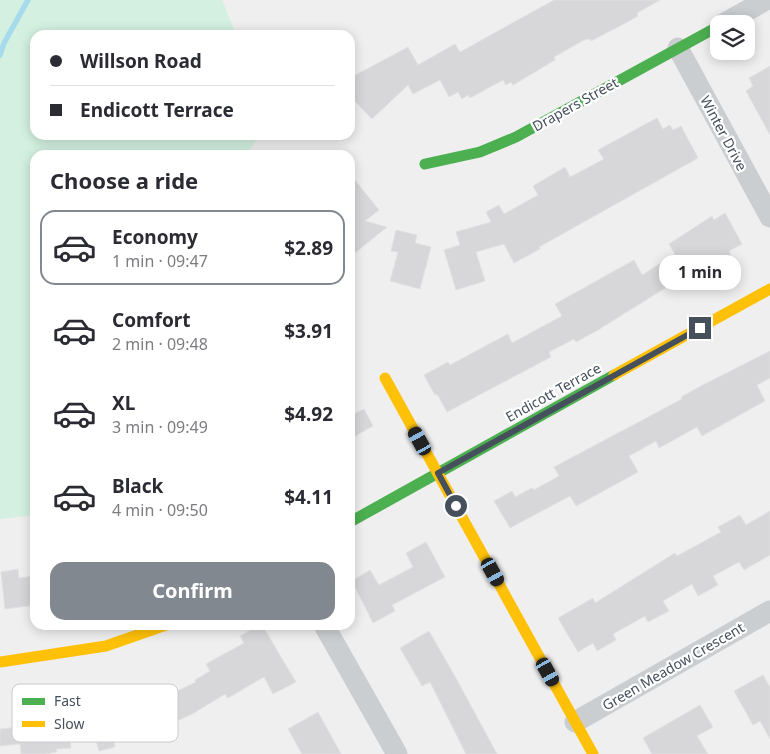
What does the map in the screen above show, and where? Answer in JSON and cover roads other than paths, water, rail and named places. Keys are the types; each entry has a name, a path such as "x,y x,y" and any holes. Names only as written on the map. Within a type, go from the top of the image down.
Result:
{"street":[{"path":"739,15 766,0"},
{"name":"Drapers Street","path":"425,164 480,152 516,137 710,31"},
{"name":"Winter Drive","path":"678,48 770,217"},
{"name":"Endicott Terrace","path":"355,519 770,289"},
{"path":"385,378 594,754"},
{"name":"Green Meadow Crescent","path":"576,722 770,611"},
{"path":"0,662 108,647 156,630"},
{"path":"327,630 397,754"}],"waterway":[{"path":"0,55 4,43 28,0"}]}
